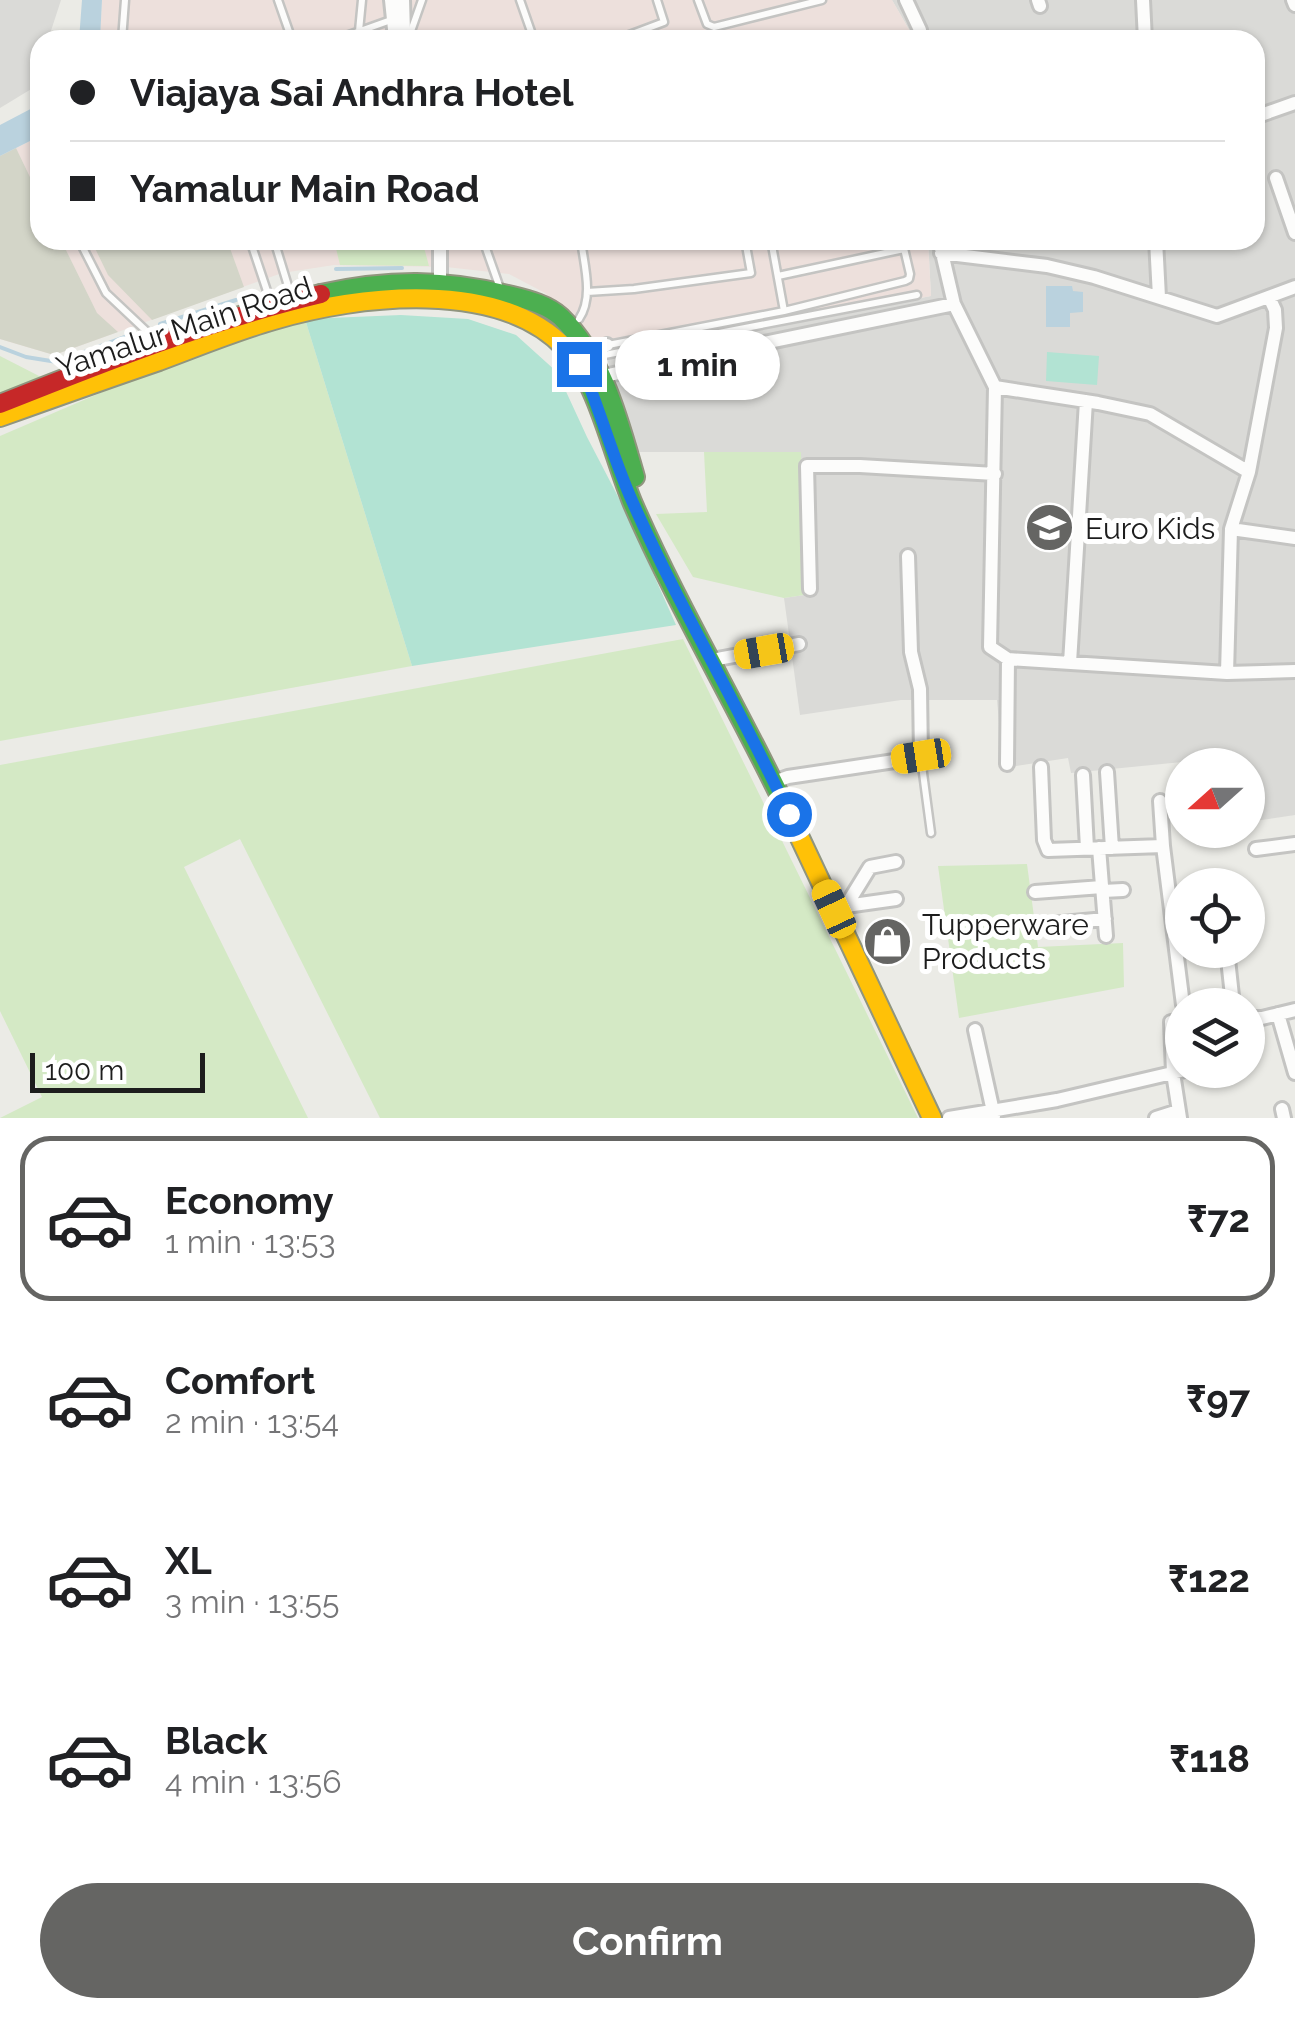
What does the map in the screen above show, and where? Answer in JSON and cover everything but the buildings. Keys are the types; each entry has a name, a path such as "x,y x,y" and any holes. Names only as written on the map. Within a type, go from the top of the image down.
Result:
{"street":[{"path":"392,0 392,19 399,30"},
{"path":"403,0 404,30"},
{"path":"906,0 920,30"},
{"path":"1143,0 1144,30"},
{"path":"1265,114 1295,103"},
{"path":"1276,178 1295,233"},
{"path":"440,250 440,290 502,293 534,301 575,324 624,436 648,531 680,602 840,908 932,1118"},
{"path":"941,250 954,304 995,388 990,647 1008,659 1227,672 1295,671"},
{"path":"961,250 1094,277 1217,316 1295,287"},
{"path":"1157,250 1159,297"},
{"name":"Yamalur Main Road","path":"0,418 274,312 292,300 358,286 440,290 531,323 590,362 633,502 648,531"},
{"name":"Yamalur Main Road","path":"0,404 159,343 274,312 440,290"},
{"path":"1227,672 1231,529 1249,472 1276,328 1276,310 1270,297"},
{"path":"590,362 954,304"},
{"path":"995,388 1150,414 1249,472"},
{"path":"1070,662 1086,401"},
{"path":"810,589 807,466 995,474"},
{"path":"1231,529 1295,538"},
{"path":"774,782 921,756 920,689 911,652 908,556"},
{"path":"712,660 799,644"},
{"path":"1007,764 1008,659"},
{"path":"1041,768 1044,844 1048,850 1162,846"},
{"path":"1099,848 1107,772"},
{"path":"1083,775 1099,848 1106,936"},
{"path":"1160,801 1181,988"},
{"path":"1256,849 1295,844"},
{"path":"840,908 870,867 896,862"},
{"path":"1035,892 1122,890"},
{"path":"840,908 896,898"},
{"path":"1041,925 1105,920"},
{"path":"1265,1016 1295,1010"},
{"path":"1278,1014 1295,1073"},
{"path":"975,1030 994,1114"},
{"path":"948,1118 994,1114 1165,1075"},
{"path":"1156,1118 1179,1114 1179,1088"},
{"path":"1058,1100 1062,1118"}],"lane":[{"path":"123,30 125,0"},
{"path":"278,0 288,30"},
{"path":"360,30 362,0"},
{"path":"407,30 422,0"},
{"path":"520,0 530,30"},
{"path":"645,30 664,22 657,0"},
{"path":"698,0 707,24 714,27 822,0"},
{"path":"363,30 392,19"},
{"path":"84,250 106,293 159,343"},
{"path":"253,250 274,312"},
{"path":"277,250 292,300"},
{"path":"487,250 502,293"},
{"path":"575,324 586,308 582,250"},
{"path":"587,292 752,273 747,250"},
{"path":"774,250 784,310"},
{"path":"778,276 880,250"},
{"path":"590,362 910,279 904,250"},
{"path":"590,362 917,295"},
{"path":"921,756 931,833"}],"shaded area":[{"path":"0,0 61,0 51,30 30,30 30,90 0,108"},
{"path":"102,0 892,0 909,30 100,30"},
{"path":"892,0 1295,0 1295,815 1265,819 1265,748 1165,748 1165,764 1071,773 1068,758 1003,768 997,700 901,700 800,715 784,598 804,595 800,452 634,452 607,358 931,296 929,250 1265,250 1265,30 909,30"},
{"path":"30,141 30,250 929,250 931,296 607,358 545,293 509,274 446,267 334,265 282,273 54,355 0,339 0,156"},
{"path":"16,148 30,177 30,250 66,250 97,313 118,332 54,355 0,339 0,156"},
{"path":"96,250 231,250 244,287 152,320 108,275"}],"green space":[{"path":"336,250 425,250 429,266 340,265"},
{"path":"401,315 468,319 516,335 557,372 676,625 412,666 305,319"},
{"path":"305,319 412,666 0,741 0,436 121,384"},
{"path":"1047,352 1099,356 1097,385 1046,381"},
{"path":"0,356 41,377 0,394"},
{"path":"704,452 801,452 804,595 784,598 693,577 656,514 707,512"},
{"path":"683,639 918,1118 380,1118 240,839 184,867 308,1118 0,1118 42,1097 0,1011 0,765"},
{"path":"1027,864 1038,947 1123,943 1124,987 959,1018 938,866"}],"water":[{"path":"82,0 102,0 100,30 80,30"},
{"path":"30,109 30,141 0,156 0,125"},
{"path":"1046,286 1072,286 1073,291 1083,292 1083,312 1070,313 1070,327 1046,327"}],"waterway":[{"path":"336,269 402,268"},
{"path":"160,324 236,300"},
{"path":"0,347 26,357 57,362 127,336"}],"traffic: fast":[{"path":"321,294 393,284 440,284 512,296 550,309 576,334 599,372 635,477"},
{"path":"566,349 596,401 651,544 792,821"}],"traffic: slow":[{"path":"0,417 274,320 386,299 467,302 504,311 538,326 566,349"},
{"path":"792,821 932,1118"}],"traffic: jam":[{"path":"0,404 199,329 321,294"}],"place":[{"name":"Euro Kids","path":"1050,528"},
{"name":"Tupperware Products","path":"887,941"}],"route":[{"path":"579,364 633,502 789,814"}]}
